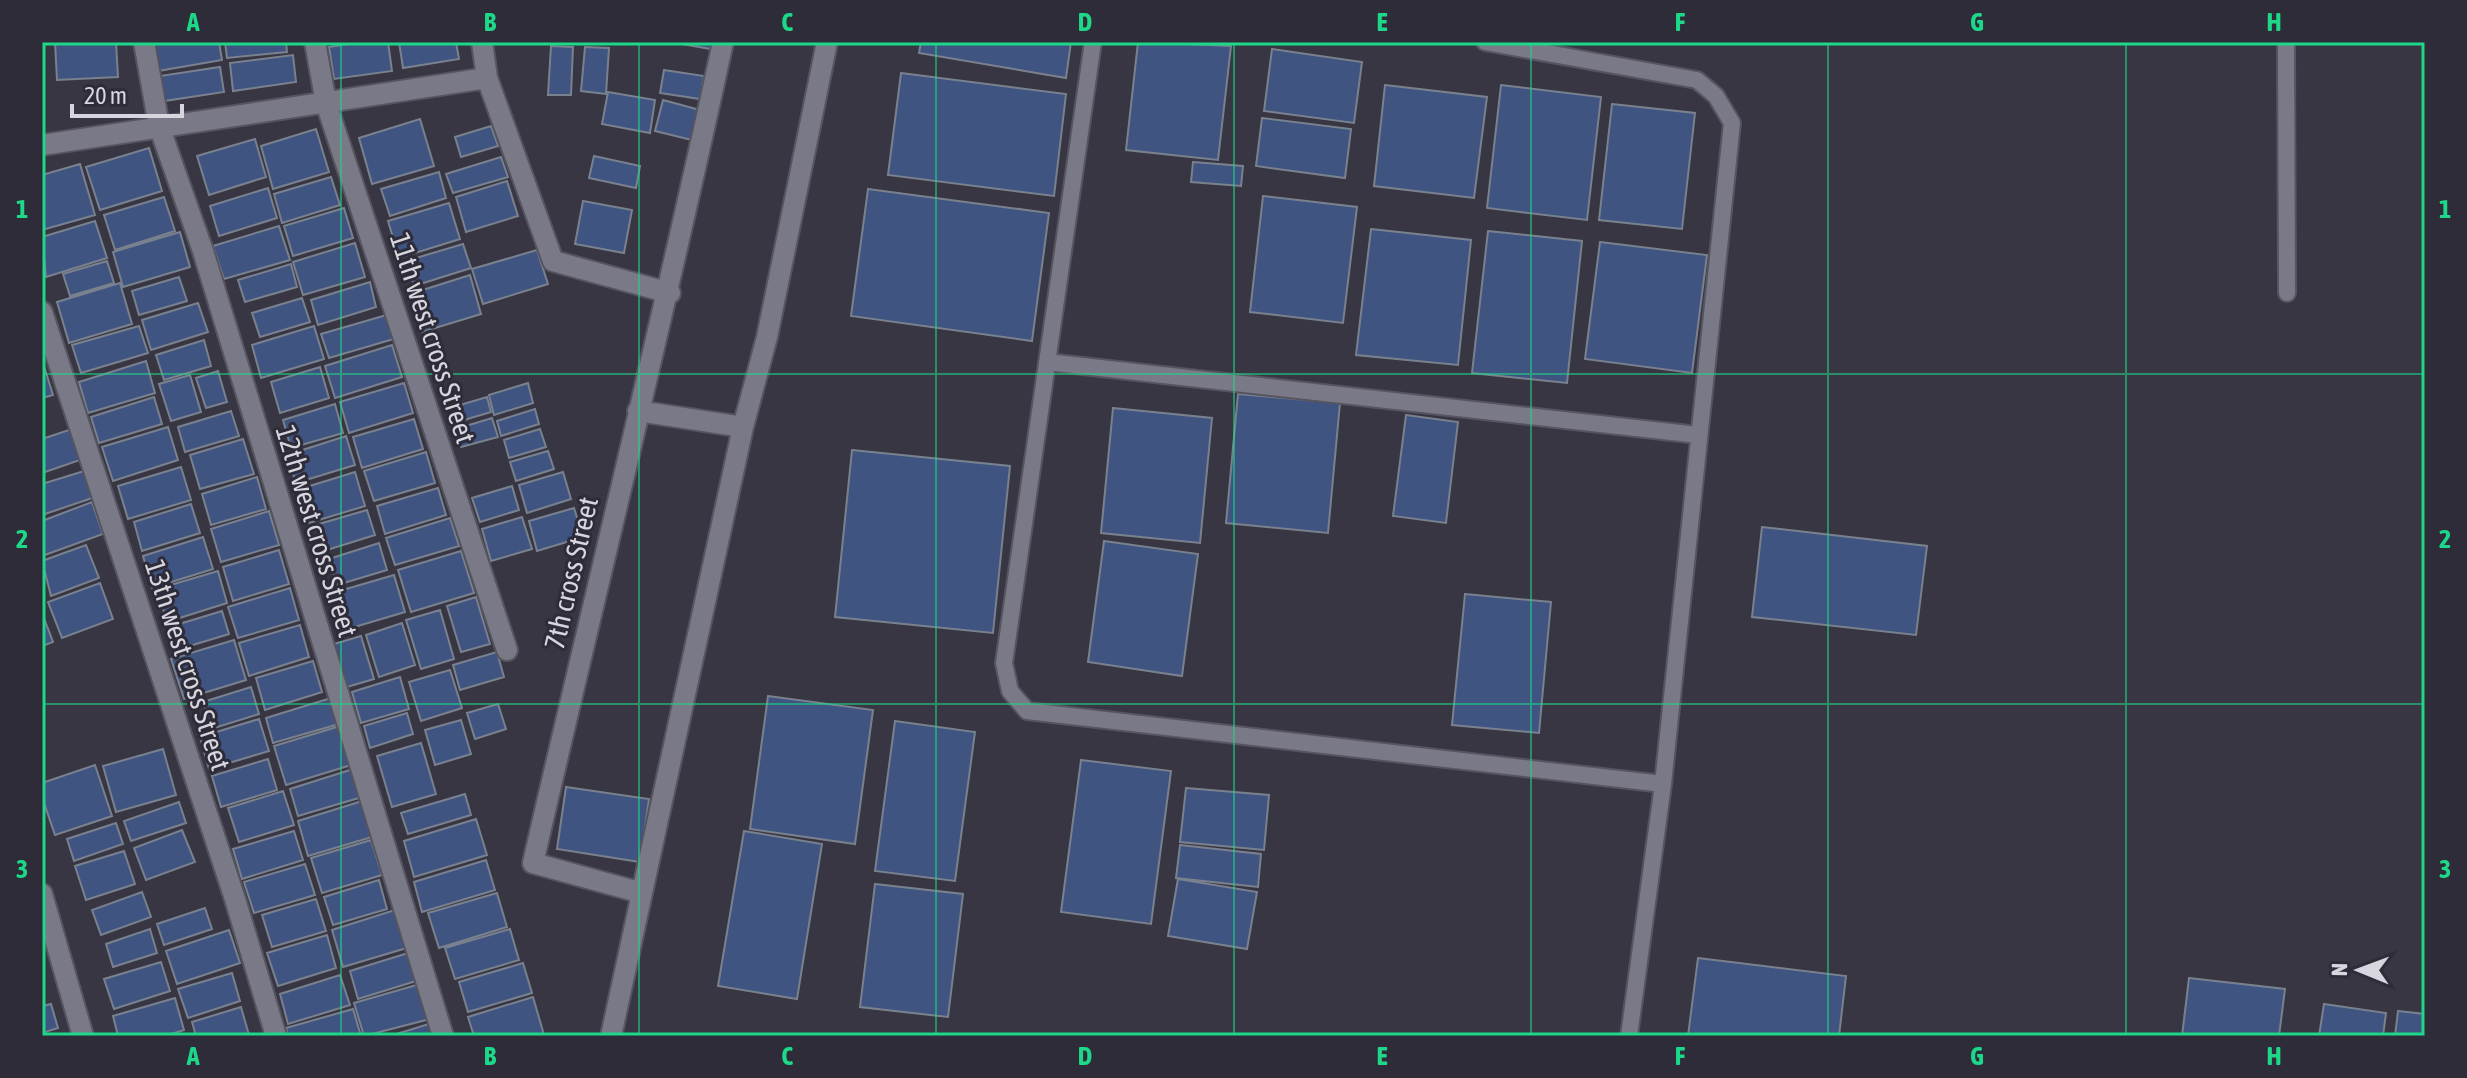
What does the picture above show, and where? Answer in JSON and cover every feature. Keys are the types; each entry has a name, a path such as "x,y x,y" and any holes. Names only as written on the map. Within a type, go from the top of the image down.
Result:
{"street":[{"name":"12th west cross Street","path":"144,42 159,126 203,251 443,1036"},
{"name":"11th west cross Street","path":"315,42 326,103 507,650"},
{"path":"482,42 487,78 553,261 670,293"},
{"name":"7th cross Street","path":"642,893 533,863 638,411 670,293 723,42"},
{"path":"611,1036 743,427 767,337 827,42"},
{"path":"42,145 487,78"},
{"name":"13th west cross Street","path":"42,312 235,899 276,1036"},
{"path":"638,411 743,427"},
{"path":"42,894 83,1036"}],"lane":[{"path":"1093,42 1004,663 1010,691 1027,711 1663,784"},
{"path":"1485,42 1697,80 1716,96 1732,123 1663,784 1629,1036"},
{"path":"2286,42 2287,293"},
{"path":"1047,362 1698,435"}],"building":[{"path":"55,42 116,42 118,77 57,80"},
{"path":"219,42 222,60 158,71 154,43"},
{"path":"225,42 286,42 287,52 227,58"},
{"path":"388,42 392,71 334,79 329,47"},
{"path":"399,42 456,42 459,59 403,68"},
{"path":"671,42 717,42 716,50"},
{"path":"921,42 1071,42 1066,78 919,53"},
{"path":"1138,42 1231,46 1218,160 1126,150"},
{"path":"551,46 573,47 571,95 548,95"},
{"path":"585,47 609,48 606,94 581,91"},
{"path":"1272,49 1362,62 1354,123 1264,111"},
{"path":"293,55 296,82 233,91 230,63"},
{"path":"220,67 224,92 164,101 160,76"},
{"path":"664,70 704,76 700,99 660,93"},
{"path":"901,73 1066,94 1054,196 888,175"},
{"path":"1385,85 1487,97 1474,198 1374,186"},
{"path":"1501,85 1601,97 1587,220 1487,208"},
{"path":"608,92 655,100 650,133 602,124"},
{"path":"663,100 700,110 692,140 655,131"},
{"path":"1612,104 1695,113 1682,229 1599,220"},
{"path":"1262,118 1351,129 1345,178 1256,166"},
{"path":"420,119 434,166 372,184 359,138"},
{"path":"491,126 498,146 461,157 455,137"},
{"path":"316,129 329,172 273,189 261,146"},
{"path":"255,139 266,177 209,195 197,156"},
{"path":"149,148 162,191 100,210 86,167"},
{"path":"594,156 640,166 636,188 589,178"},
{"path":"501,157 508,177 453,193 446,174"},
{"path":"1193,162 1243,166 1241,186 1191,182"},
{"path":"80,164 95,215 42,230 42,175"},
{"path":"439,172 446,198 390,216 381,189"},
{"path":"331,177 340,205 282,223 274,194"},
{"path":"507,181 518,216 466,232 456,197"},
{"path":"268,188 277,218 219,236 210,206"},
{"path":"868,189 1049,213 1032,341 851,316"},
{"path":"1263,196 1357,207 1343,323 1250,312"},
{"path":"164,197 175,231 115,250 104,215"},
{"path":"583,201 632,210 624,253 575,244"},
{"path":"449,203 460,239 399,258 388,221"},
{"path":"344,208 353,238 293,256 284,226"},
{"path":"95,221 107,258 46,277 42,237"},
{"path":"279,226 290,260 224,279 213,246"},
{"path":"1371,229 1471,240 1458,365 1356,355"},
{"path":"1488,231 1582,241 1567,383 1472,373"},
{"path":"180,232 190,267 123,287 113,252"},
{"path":"1600,242 1707,255 1692,373 1585,359"},
{"path":"355,243 365,277 303,295 293,262"},
{"path":"463,244 471,268 414,286 406,261"},
{"path":"537,250 548,284 483,304 472,269"},
{"path":"107,261 114,283 70,296 63,274"},
{"path":"291,264 297,287 245,302 238,280"},
{"path":"470,275 481,314 422,332 410,294"},
{"path":"179,277 187,301 139,315 132,291"},
{"path":"370,282 376,307 318,325 311,300"},
{"path":"120,283 132,324 69,343 57,302"},
{"path":"302,298 310,322 260,337 252,313"},
{"path":"198,303 208,332 151,350 142,320"},
{"path":"390,314 397,338 329,358 321,334"},
{"path":"139,326 148,353 81,373 72,345"},
{"path":"314,326 324,359 261,378 252,345"},
{"path":"204,340 211,366 164,380 156,355"},
{"path":"392,345 402,377 335,398 325,366"},
{"path":"146,361 155,393 88,413 79,382"},
{"path":"42,367 53,395 42,398"},
{"path":"320,367 329,398 280,413 271,382"},
{"path":"218,371 227,402 206,408 196,378"},
{"path":"190,375 201,412 171,421 159,384"},
{"path":"404,383 413,413 349,433 340,402"},
{"path":"528,383 533,403 494,415 489,395"},
{"path":"1238,394 1340,403 1328,533 1226,523"},
{"path":"154,397 162,424 99,443 91,417"},
{"path":"487,397 491,412 454,423 450,408"},
{"path":"335,404 343,433 291,448 283,420"},
{"path":"1113,408 1212,418 1200,543 1101,533"},
{"path":"535,409 539,424 501,436 497,421"},
{"path":"231,411 239,436 185,452 178,427"},
{"path":"1406,415 1458,422 1446,523 1393,516"},
{"path":"492,418 498,437 461,447 456,429"},
{"path":"414,419 423,449 362,468 353,437"},
{"path":"168,427 178,460 113,481 102,447"},
{"path":"72,429 83,459 42,473 42,439"},
{"path":"540,429 546,447 509,458 504,440"},
{"path":"346,436 355,465 296,483 287,455"},
{"path":"243,439 254,474 200,489 190,455"},
{"path":"852,450 1010,466 993,633 835,617"},
{"path":"548,451 554,469 516,481 510,462"},
{"path":"426,452 435,483 374,501 364,471"},
{"path":"181,467 191,500 128,519 118,486"},
{"path":"84,471 92,498 42,515 42,484"},
{"path":"355,472 365,506 309,523 300,489"},
{"path":"563,472 571,499 527,513 519,485"},
{"path":"257,477 266,509 211,525 202,494"},
{"path":"512,486 519,510 480,522 472,498"},
{"path":"438,488 446,515 385,534 377,506"},
{"path":"92,502 103,534 42,556 42,521"},
{"path":"191,504 200,533 142,551 134,522"},
{"path":"574,508 583,537 537,551 529,521"},
{"path":"367,510 375,535 327,550 319,524"},
{"path":"269,511 279,545 221,562 211,529"},
{"path":"522,517 532,549 491,561 482,529"},
{"path":"450,518 459,546 395,565 386,538"},
{"path":"1762,527 1927,546 1916,635 1752,617"},
{"path":"203,537 213,569 152,588 143,556"},
{"path":"1104,541 1198,554 1182,676 1088,662"},
{"path":"379,543 387,570 337,585 329,559"},
{"path":"86,545 99,578 51,596 42,561"},
{"path":"279,550 289,584 233,601 223,567"},
{"path":"461,551 474,593 411,612 398,570"},
{"path":"218,571 227,603 167,622 157,589"},
{"path":"394,575 405,612 341,631 329,594"},
{"path":"100,583 113,619 62,638 48,602"},
{"path":"290,588 299,620 238,638 228,607"},
{"path":"1465,594 1551,602 1539,733 1452,725"},
{"path":"476,597 490,644 461,652 447,606"},
{"path":"440,610 454,659 421,669 406,620"},
{"path":"222,611 229,634 183,648 176,625"},
{"path":"42,613 53,642 42,646"},
{"path":"402,623 415,665 379,677 366,635"},
{"path":"300,625 309,657 249,676 239,643"},
{"path":"361,636 374,679 347,687 334,644"},
{"path":"234,640 246,680 184,699 171,659"},
{"path":"497,652 504,677 460,690 453,665"},
{"path":"313,661 322,692 265,710 256,678"},
{"path":"450,670 462,708 421,721 409,682"},
{"path":"400,677 409,709 361,723 352,692"},
{"path":"251,687 259,714 211,729 203,702"},
{"path":"768,696 873,710 855,844 750,829"},
{"path":"331,698 339,724 273,743 266,718"},
{"path":"498,704 506,729 475,739 467,713"},
{"path":"407,713 413,734 370,748 364,726"},
{"path":"259,719 269,751 209,769 200,737"},
{"path":"461,720 471,754 435,765 425,730"},
{"path":"895,721 975,732 955,881 875,871"},
{"path":"340,726 351,765 286,785 274,746"},
{"path":"421,743 436,794 392,807 377,756"},
{"path":"163,749 176,795 116,812 103,766"},
{"path":"268,759 277,790 221,807 212,776"},
{"path":"1081,760 1171,771 1151,924 1061,912"},
{"path":"95,765 112,816 55,835 42,797 42,783"},
{"path":"353,769 362,797 298,816 290,789"},
{"path":"566,787 649,799 640,862 557,849"},
{"path":"1186,788 1269,795 1264,850 1180,842"},
{"path":"283,791 294,825 239,842 228,808"},
{"path":"465,794 471,815 408,834 401,813"},
{"path":"362,801 372,837 308,856 298,821"},
{"path":"179,802 186,823 131,841 124,821"},
{"path":"476,819 487,855 414,877 404,841"},
{"path":"116,823 123,844 74,861 67,839"},
{"path":"182,830 195,862 146,880 134,848"},
{"path":"294,831 303,860 242,879 233,849"},
{"path":"744,831 822,844 797,999 718,986"},
{"path":"371,840 382,875 322,893 311,858"},
{"path":"1180,845 1261,854 1258,887 1176,878"},
{"path":"124,851 135,884 86,900 75,866"},
{"path":"486,860 495,890 422,912 414,882"},
{"path":"305,864 315,895 254,913 244,882"},
{"path":"1178,879 1257,892 1247,949 1168,936"},
{"path":"379,880 387,909 333,925 324,897"},
{"path":"875,884 963,894 948,1017 860,1007"},
{"path":"142,892 151,917 101,935 92,910"},
{"path":"497,893 507,927 439,948 428,913"},
{"path":"316,899 326,931 272,947 262,915"},
{"path":"205,908 212,929 164,945 157,924"},
{"path":"398,909 410,947 343,967 332,930"},
{"path":"150,929 157,953 113,967 106,944"},
{"path":"510,929 519,960 455,979 445,948"},
{"path":"229,930 240,963 177,984 166,951"},
{"path":"327,935 336,968 278,986 267,953"},
{"path":"408,953 416,981 358,999 350,971"},
{"path":"1698,958 1846,976 1839,1036 1688,1036"},
{"path":"161,962 170,991 114,1009 104,979"},
{"path":"523,963 532,993 468,1012 459,982"},
{"path":"232,973 240,1001 188,1018 178,989"},
{"path":"340,975 350,1005 288,1024 280,994"},
{"path":"2189,978 2285,989 2279,1036 2182,1036"},
{"path":"420,984 430,1019 364,1036 354,1003"},
{"path":"533,997 544,1035 474,1036 468,1017"},
{"path":"175,998 184,1030 165,1036 118,1036 113,1016"},
{"path":"51,1004 58,1028 42,1033 42,1006"},
{"path":"2324,1004 2386,1013 2383,1036 2319,1036"},
{"path":"241,1007 249,1035 196,1036 192,1022"},
{"path":"353,1009 361,1036 288,1036 286,1028"},
{"path":"2398,1011 2425,1014 2425,1036 2395,1036"},
{"path":"432,1023 436,1036 390,1036"}]}
